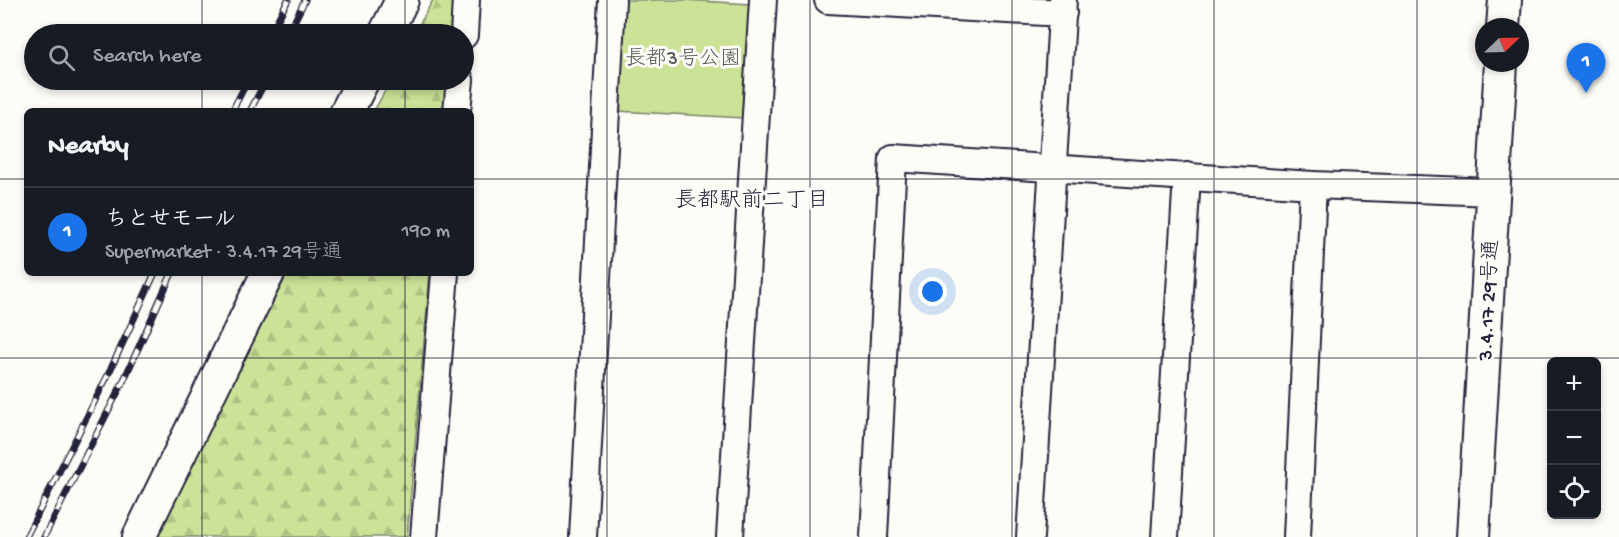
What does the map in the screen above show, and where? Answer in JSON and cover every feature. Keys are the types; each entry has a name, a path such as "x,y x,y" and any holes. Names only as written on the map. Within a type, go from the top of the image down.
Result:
{"street":[{"path":"390,24 402,0"},
{"path":"465,24 466,0"},
{"path":"583,537 612,0"},
{"path":"730,537 763,0"},
{"path":"828,0 1063,6 1030,537"},
{"path":"1503,18 1504,0"},
{"name":"3.4.17 29号通","path":"1473,537 1500,72"},
{"path":"349,108 358,90"},
{"path":"458,108 459,90"},
{"path":"874,537 893,158 1313,185 1493,192"},
{"path":"1165,537 1186,176"},
{"path":"1297,537 1313,185"},
{"path":"139,537 267,276"},
{"path":"424,537 445,276"}],"green space":[{"path":"433,0 453,0 451,24 420,24"},
{"name":"長都3号公園","path":"622,0 685,0 750,4 744,118 617,111"},
{"path":"386,90 446,90 444,108 376,108"},
{"path":"286,276 430,276 407,537 148,537"}],"railway":[{"path":"275,24 288,0"},
{"path":"293,24 305,0"},
{"path":"234,108 243,90"},
{"path":"252,108 261,90"},
{"path":"26,537 108,375 154,276"},
{"path":"44,537 123,382 171,276"}],"place":[{"name":"ちとせモール","path":"1586,93"}],"district":[{"name":"長都駅前二丁目","path":"752,198"}]}
